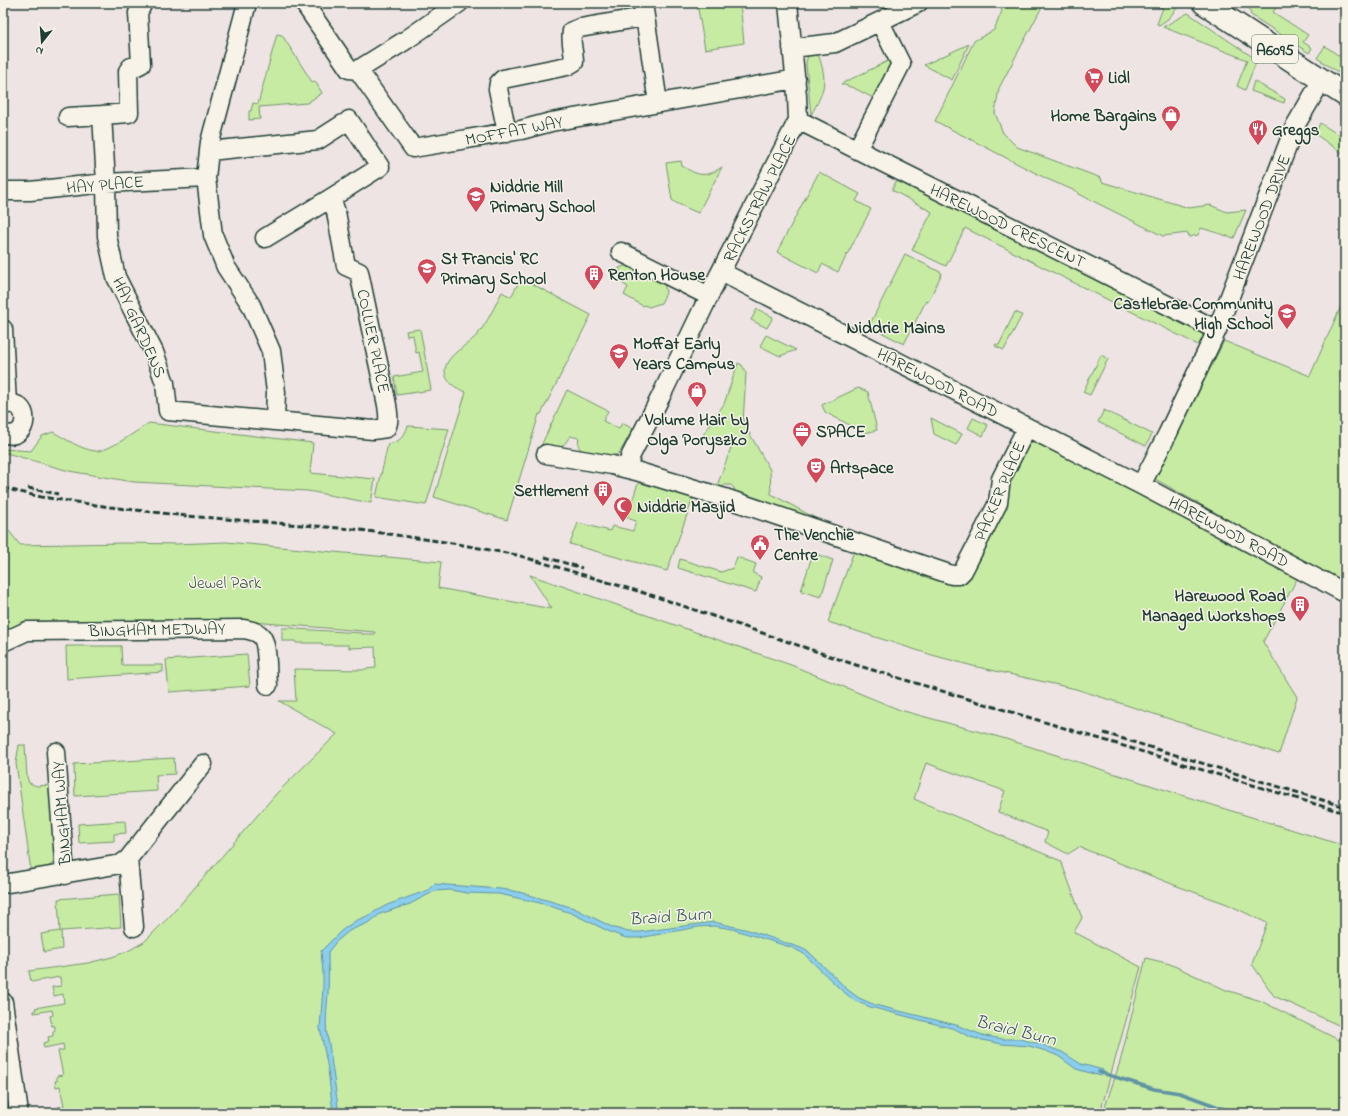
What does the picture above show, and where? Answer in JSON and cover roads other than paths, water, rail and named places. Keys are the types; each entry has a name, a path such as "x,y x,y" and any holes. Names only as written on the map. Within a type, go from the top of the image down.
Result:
{"main road":[{"name":"A6095","path":"1204,3 1345,95"}],"street":[{"path":"68,117 129,113 128,71 131,67 141,64 138,13 143,3"},
{"path":"247,3 209,151 206,178 213,235 226,266 251,304 271,351 276,392 275,421"},
{"name":"MOFFAT WAY","path":"304,3 349,69 358,70 413,148 507,132 550,122 796,79"},
{"path":"358,70 406,40 460,3"},
{"path":"788,3 799,114 798,120"},
{"path":"792,48 835,43 918,3"},
{"path":"507,132 498,89 499,83 503,79 567,66 574,62 571,39 572,31 644,10 658,103"},
{"path":"857,150 901,64 880,22"},
{"name":"HAREWOOD DRIVE","path":"1141,486 1217,330 1295,126 1322,80"},
{"path":"102,115 106,183"},
{"name":"HAREWOOD CRESCENT","path":"798,120 1217,330"},
{"name":"RACKSTRAW PLACE","path":"627,468 631,454 661,396 720,273 798,120"},
{"path":"209,151 318,140 346,122 380,166 331,198 264,238"},
{"name":"HAY PLACE","path":"4,191 30,191 106,183 206,178"},
{"name":"HAY GARDENS","path":"106,183 107,236 116,277 154,352 165,383 168,411 322,425"},
{"name":"COLLIER PLACE","path":"322,425 380,430 386,428 389,418 359,272 346,266 336,212 331,198"},
{"path":"621,252 709,296"},
{"name":"HAREWOOD ROAD","path":"720,273 1026,427 1345,593"},
{"path":"3,329 5,396 23,411 25,421 24,426 16,433 3,433"},
{"name":"PACKER PLACE","path":"627,468 725,498 952,575 959,575 963,571 998,503 1001,479 1026,427"},
{"path":"546,454 627,468"},
{"name":"BINGHAM MEDWAY","path":"3,642 26,631 244,629 258,633 263,638 268,685"},
{"name":"BINGHAM WAY","path":"56,752 65,875"},
{"name":"BINGHAM WAY","path":"3,884 65,875 121,864 128,859 203,764"},
{"path":"128,859 134,927"},
{"path":"3,1002 19,1113"}],"water":[{"path":"434,884 501,889 519,892 574,908 612,927 628,932 640,932 714,922 748,930 809,952 848,990 859,998 875,1005 956,1025 985,1036 1003,1039 1020,1039 1040,1044 1062,1052 1081,1064 1103,1070 1101,1076 1076,1069 1058,1056 1046,1051 1029,1046 1002,1044 970,1037 955,1029 870,1007 855,1001 840,989 804,954 793,948 732,929 714,926 698,927 639,938 626,938 571,913 540,903 499,894 467,893 450,890 435,891 410,904 380,914 370,922 349,931 336,942 328,952 326,1018 339,1113 333,1113 328,1069 320,1028 323,988 321,951 341,931 355,921 387,905 428,890"}],"waterway":[{"name":"Braid Burn","path":"1099,1072 1154,1089 1180,1093 1235,1113"}],"railway":[{"path":"3,488 41,497 110,507 187,516 353,529 452,543 517,555 654,596 856,665 1345,813"},
{"path":"28,488 58,494"},
{"path":"545,557 582,568"},
{"path":"1104,733 1345,807"}],"place":[{"name":"Lidl","path":"1094,94"},
{"name":"Home Bargains","path":"1171,132"},
{"name":"Greggs","path":"1258,146"},
{"name":"Niddrie Mill Primary School","path":"476,213"},
{"name":"St Francis' RC Primary School","path":"427,285"},
{"name":"Renton House","path":"594,291"},
{"name":"Castlebrae Community High School","path":"1287,330"},
{"name":"Moffat Early Years Campus","path":"619,370"},
{"name":"Volume Hair by Olga Poryszko","path":"697,408"},
{"name":"SPACE","path":"802,448"},
{"name":"Artspace","path":"816,484"},
{"name":"Settlement","path":"603,507"},
{"name":"Niddrie Masjid","path":"623,523"},
{"name":"The Venchie Centre","path":"760,561"},
{"name":"Harewood Road Managed Workshops","path":"1300,622"}],"district":[{"name":"Niddrie Mains","path":"896,327"}],"park label":[{"name":"Jewel Park","path":"225,582"}]}
